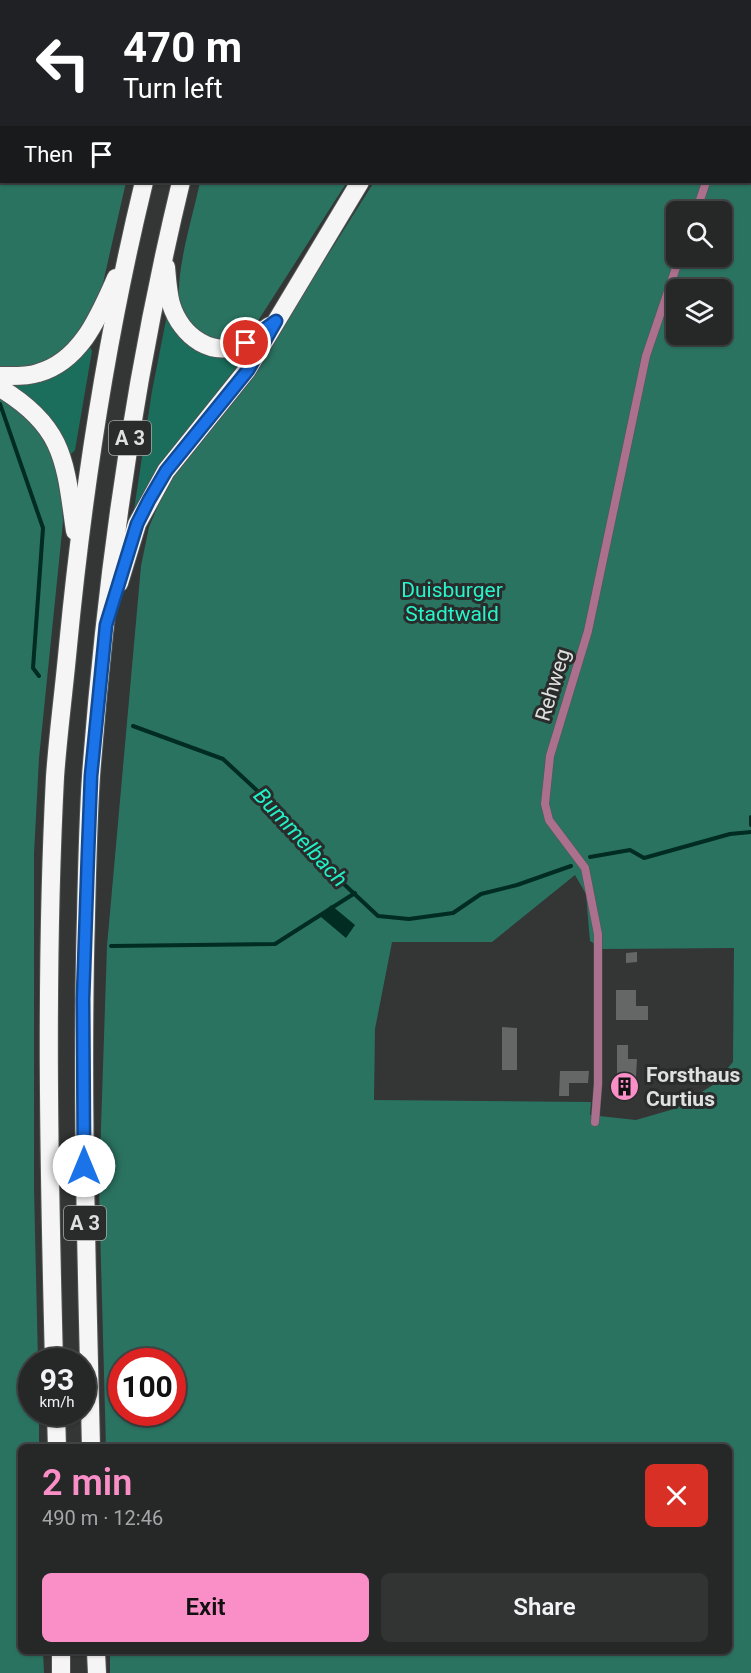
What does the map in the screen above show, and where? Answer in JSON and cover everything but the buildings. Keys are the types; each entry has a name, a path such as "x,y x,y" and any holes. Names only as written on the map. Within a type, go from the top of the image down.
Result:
{"highway":[{"name":"A 3","path":"54,1348 50,1190 51,874 56,773 77,551 98,413 126,255 144,183"},
{"name":"A 3","path":"92,1444 84,1190 83,999 91,776 118,518 132,420 164,252 181,183"},
{"path":"106,625 137,524 149,500 166,471 248,370 359,183"},
{"path":"164,252 171,303 181,327 194,339 216,349 231,348 246,343 276,321"},
{"path":"0,376 37,374 55,366 76,349 92,329 126,255"},
{"path":"0,388 31,410 50,430 67,475 77,551"},
{"path":"56,1426 57,1444"},
{"path":"61,1654 61,1673"},
{"path":"96,1654 97,1673"}],"lane":[{"path":"700,201 706,183"},
{"name":"Rehweg","path":"595,1122 598,1084 598,934 585,868 549,820 545,804 550,756 588,631 646,356 676,267"}],"shaded area":[{"path":"167,315 250,350 158,467 134,510 152,391"},
{"path":"90,347 92,351 75,450 71,454 59,432 10,386 11,382"},
{"path":"331,905 355,925 346,938 321,917"}],"green space":[{"path":"0,183 126,183 98,305 88,326 53,362 0,371"},
{"path":"200,183 346,183 254,327 233,340 215,339 202,334 188,322 179,299 183,256"},
{"name":"Duisburger Stadtwald","path":"373,183 751,183 751,1673 110,1673 110,1654 732,1654 732,1444 106,1444 99,1188 107,946 141,566 149,527 166,487 196,442 295,307","holes":["575,875 586,894 590,941 603,949 734,948 733,1062 713,1085 674,1109 636,1120 590,1115 591,1102 374,1100 375,1029 392,942 492,942"]},
{"path":"0,395 46,434 61,476 63,522 39,758 34,854 34,1189 38,1348 18,1348 18,1426 39,1426 39,1444 18,1444 18,1654 43,1654 44,1673 0,1673"}],"waterway":[{"name":"Bummelbach","path":"0,404 43,528 33,668 39,676"},
{"name":"Bummelbach","path":"133,726 223,759 277,809 298,841 378,916 409,919 453,913 481,894 517,885 571,866"},
{"name":"Bummelbach","path":"751,817 751,825"},
{"name":"Bummelbach","path":"590,857 630,850 644,858 730,834 751,832"},
{"path":"111,946 275,944 355,893"}],"place":[{"name":"Forsthaus Curtius","path":"625,1087"}],"route":[{"path":"84,1166 83,999 91,776 106,625 137,524 149,500 166,471 248,370 276,321 246,343"}]}
